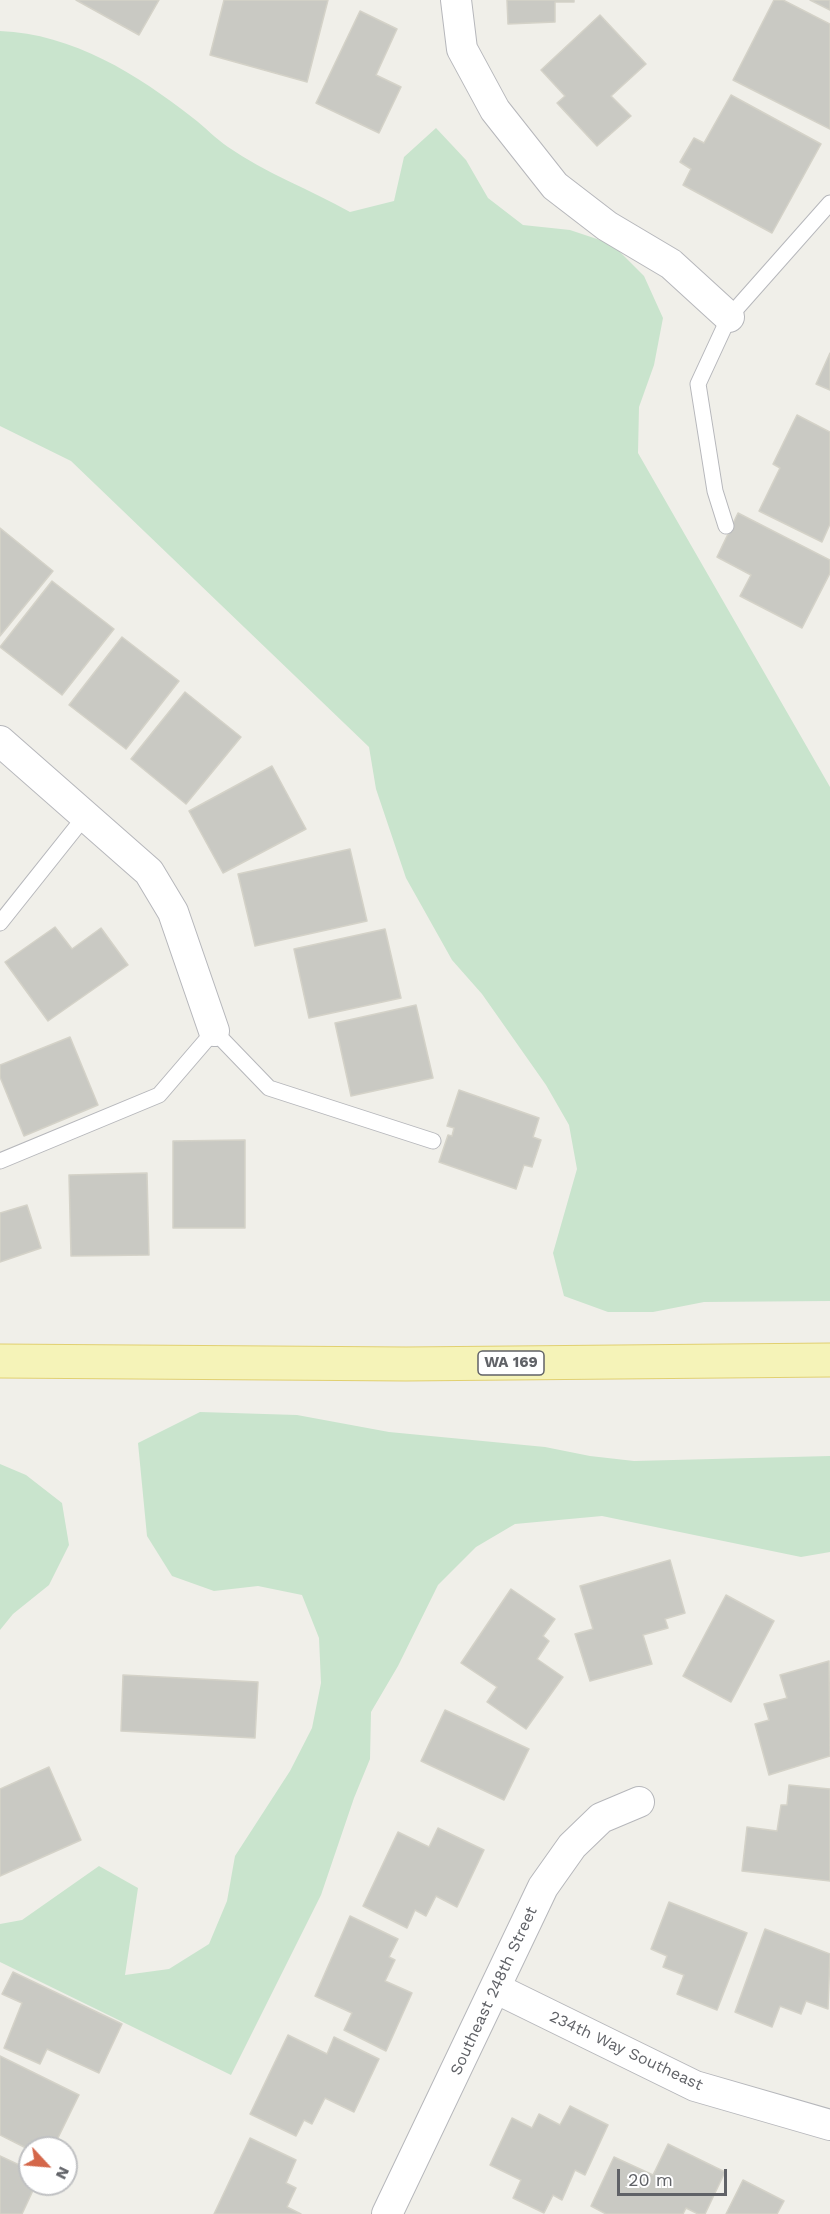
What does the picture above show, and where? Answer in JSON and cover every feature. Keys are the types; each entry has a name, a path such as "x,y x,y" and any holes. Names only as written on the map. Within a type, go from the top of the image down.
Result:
{"main road":[{"name":"WA 169","path":"0,1362 406,1364 830,1360"}],"street":[{"path":"456,0 462,49 495,110 555,186 607,226 671,264 729,317"},
{"path":"0,741 149,872 173,912 214,1031"},
{"name":"Southeast 248th Street","path":"387,2214 543,1887 572,1846 600,1818 639,1802"},
{"name":"234th Way Southeast","path":"495,1988 695,2086 830,2125"}],"lane":[{"path":"726,526 716,491 698,384 729,317 830,203"},
{"path":"0,923 86,815"},
{"path":"0,1161 159,1095 214,1031 269,1088 433,1141"}],"green space":[{"path":"0,31 53,40 103,59 172,102 242,156 350,212 394,201 404,157 436,128 466,160 488,198 523,225 570,230 612,244 644,276 663,318 654,365 639,407 638,453 830,787 830,1301 704,1302 653,1312 608,1312 564,1296 553,1253 577,1169 569,1125 546,1085 482,994 452,960 406,878 376,789 369,747 71,461 0,426"},
{"path":"200,1412 297,1415 389,1432 545,1447 590,1456 634,1461 830,1456 830,1552 801,1557 602,1516 515,1524 476,1547 438,1585 398,1666 371,1712 370,1759 354,1798 321,1895 231,2075 0,1962 0,1924 22,1920 99,1866 138,1888 125,1975 169,1969 209,1944 227,1901 235,1856 290,1771 312,1728 321,1683 319,1638 302,1595 258,1586 214,1591 172,1576 147,1536 138,1443"},
{"path":"0,1464 26,1475 62,1503 69,1545 49,1585 13,1614 0,1630"}],"building":[{"path":"76,0 159,0 139,35"},
{"path":"224,0 328,0 307,82 210,55"},
{"path":"507,0 574,0 574,2 555,2 555,22 508,24"},
{"path":"774,0 783,0 830,24 830,129 733,80"},
{"path":"810,0 830,0 830,10"},
{"path":"360,11 397,29 376,75 401,87 379,133 316,103"},
{"path":"600,15 646,64 611,96 631,116 597,146 557,103 565,96 541,70"},
{"path":"731,95 821,144 772,233 683,185 691,169 680,162 694,138 704,143"},
{"path":"830,353 830,390 816,384"},
{"path":"797,415 830,432 830,524 822,542 759,511 780,468 773,464"},
{"path":"738,513 830,560 830,573 802,628 740,596 751,575 717,557"},
{"path":"0,528 53,571 0,636"},
{"path":"52,581 114,629 62,695 0,647"},
{"path":"122,637 179,681 126,749 69,705"},
{"path":"185,692 241,737 186,804 131,759"},
{"path":"272,766 306,829 223,873 189,811"},
{"path":"350,849 367,921 255,946 238,874"},
{"path":"55,927 72,949 101,928 128,965 48,1021 5,962"},
{"path":"385,929 401,998 309,1018 294,949"},
{"path":"416,1005 433,1078 351,1096 335,1023"},
{"path":"70,1037 98,1105 24,1136 0,1077 0,1065"},
{"path":"459,1090 539,1118 533,1137 541,1140 532,1167 524,1165 516,1189 439,1162 448,1135 452,1136 454,1128 447,1126"},
{"path":"245,1140 245,1228 173,1228 173,1141"},
{"path":"147,1173 149,1255 71,1256 69,1175"},
{"path":"27,1205 41,1248 0,1262 0,1213"},
{"path":"670,1560 685,1613 665,1619 668,1628 643,1635 652,1664 590,1681 575,1634 593,1629 580,1586"},
{"path":"511,1589 555,1619 543,1636 549,1641 537,1659 563,1677 526,1729 487,1702 497,1687 461,1663"},
{"path":"726,1595 774,1621 731,1702 683,1676"},
{"path":"829,1661 830,1756 769,1775 755,1724 769,1720 764,1704 787,1698 780,1675"},
{"path":"123,1675 258,1682 255,1738 121,1731"},
{"path":"445,1710 529,1749 504,1800 421,1761"},
{"path":"49,1767 81,1840 0,1876 0,1789"},
{"path":"789,1785 830,1789 830,1881 742,1871 747,1827 777,1831 781,1805 787,1805"},
{"path":"438,1828 484,1850 457,1907 436,1896 426,1916 415,1910 407,1928 363,1906 398,1832 429,1847"},
{"path":"669,1902 747,1933 717,2010 677,1994 684,1975 663,1967 667,1956 651,1949"},
{"path":"350,1916 398,1939 389,1957 395,1960 385,1981 412,1993 386,2051 344,2030 352,2013 315,1996"},
{"path":"765,1929 830,1954 828,2009 806,2001 801,2014 780,2006 772,2027 735,2012"},
{"path":"13,1972 122,2024 99,2073 47,2049 40,2064 4,2048 22,2003 2,1994"},
{"path":"288,2035 327,2054 334,2037 379,2059 354,2112 325,2098 312,2124 304,2120 296,2136 250,2114"},
{"path":"0,2056 79,2095 59,2136 18,2136 18,2144 0,2135"},
{"path":"570,2106 608,2125 585,2175 575,2170 562,2200 553,2195 544,2213 513,2198 521,2180 490,2165 512,2118 532,2128 539,2114 560,2125"},
{"path":"250,2138 296,2160 286,2183 296,2188 287,2207 301,2214 214,2214"},
{"path":"668,2144 725,2172 705,2214 698,2214 686,2208 683,2214 606,2214 591,2206 614,2157 653,2175"},
{"path":"0,2156 18,2164 18,2196 30,2196 22,2214 0,2214"},
{"path":"743,2180 784,2201 777,2214 726,2214"}]}
